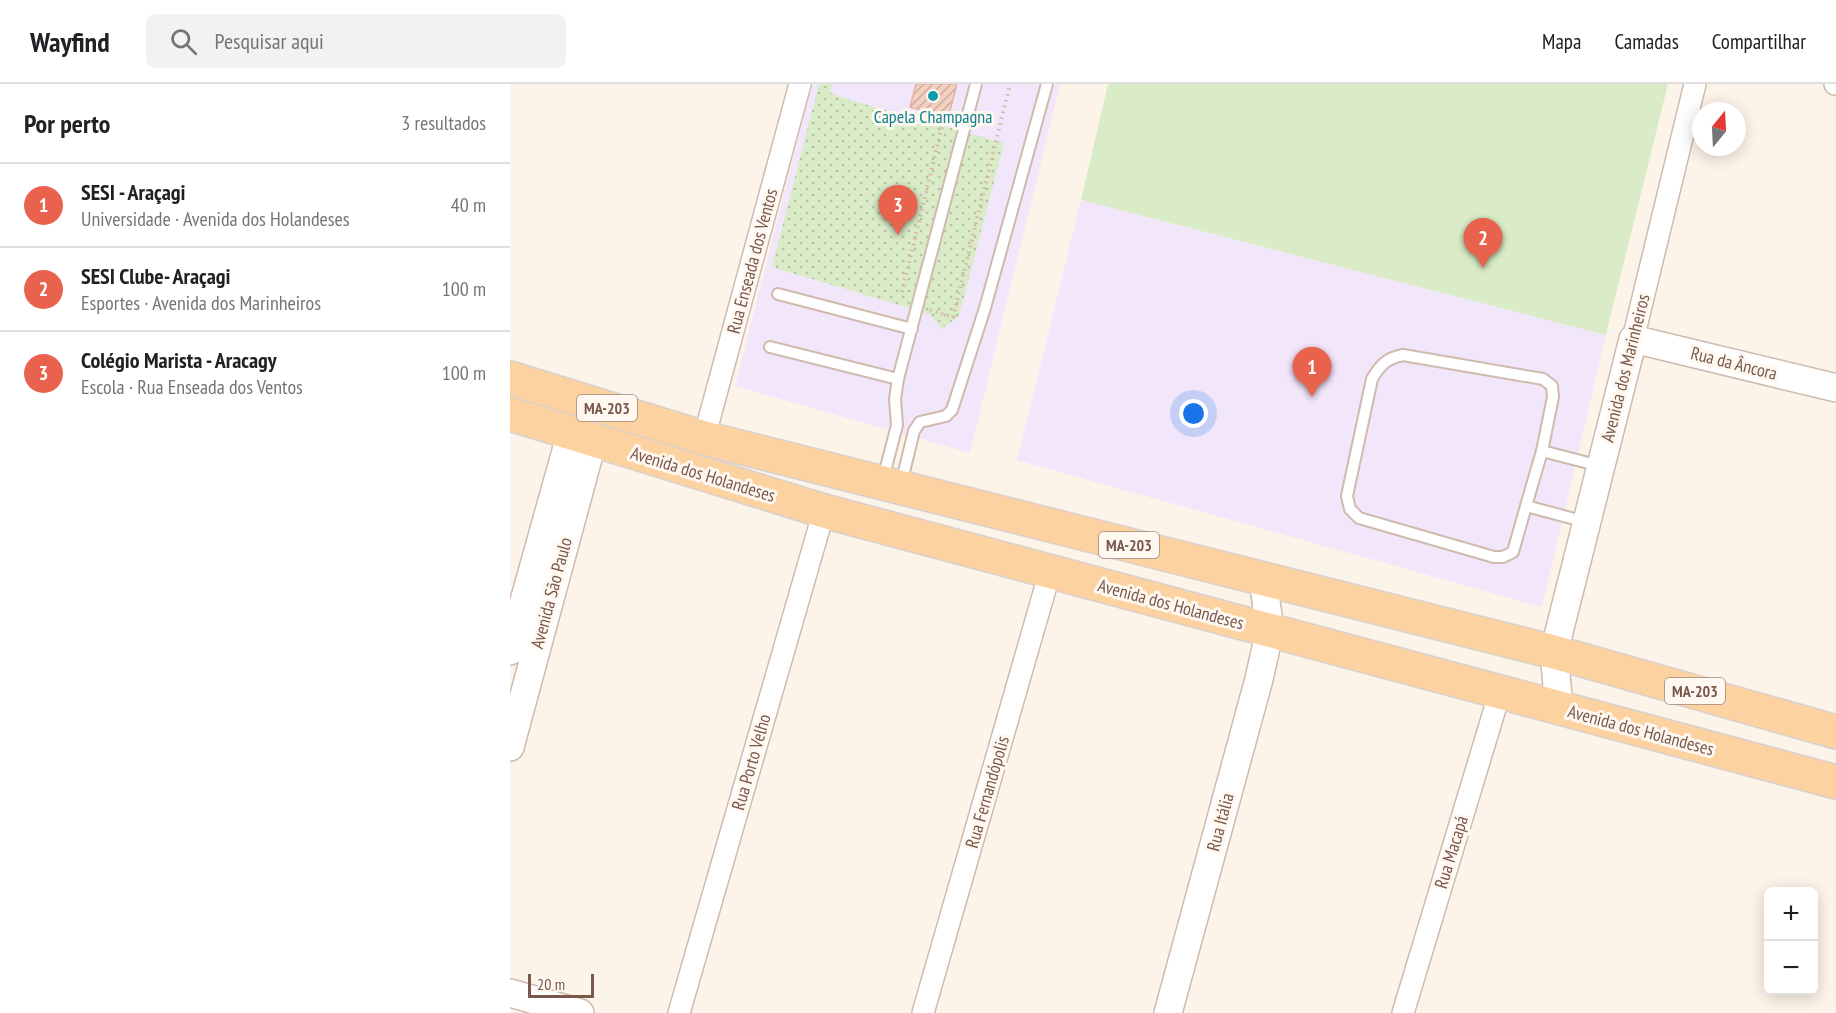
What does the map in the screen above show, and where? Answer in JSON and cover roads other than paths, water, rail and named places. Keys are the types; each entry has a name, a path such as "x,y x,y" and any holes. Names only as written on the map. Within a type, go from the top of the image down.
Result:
{"main road":[{"name":"Avenida dos Holandeses","path":"510,378 704,438 1554,652 1836,732"},
{"name":"Avenida dos Holandeses","path":"510,414 824,511 1836,782"}],"street":[{"name":"Rua Enseada dos Ventos","path":"704,438 800,84"},
{"name":"Avenida dos Marinheiros","path":"1559,708 1554,652 1695,84"},
{"name":"Rua da Âncora","path":"1633,339 1836,388"},
{"name":"Avenida São Paulo","path":"510,651 582,436"},
{"name":"Avenida São Paulo","path":"510,747 582,436"},
{"name":"Rua Porto Velho","path":"680,1013 824,511"},
{"name":"Rua Fernandópolis","path":"923,1013 1050,572"},
{"path":"1263,579 1270,630"},
{"name":"Rua Itália","path":"1168,1013 1259,679 1270,630"},
{"name":"Rua Macapá","path":"1403,1013 1500,692"},
{"path":"510,993 580,1013"}],"lane":[{"path":"891,485 897,425 895,399 898,379 976,84"},
{"path":"891,485 920,422 946,416 952,410 982,316 1047,84"},
{"path":"778,294 912,329"},
{"path":"770,347 898,379"},
{"path":"1403,355 1543,379 1552,387 1553,397 1542,451 1513,552 1503,557 1494,557 1359,518 1350,509 1347,496 1372,379 1380,366 1392,357 1403,355"},
{"path":"1542,451 1601,466"},
{"path":"1526,506 1587,522"}],"place":[{"name":"Capela Champagna","path":"933,96"},
{"name":"Colégio Marista - Aracagy","path":"898,235"},
{"name":"SESI Clube- Araçagi","path":"1483,268"},
{"name":"SESI - Araçagi","path":"1312,397"}]}
